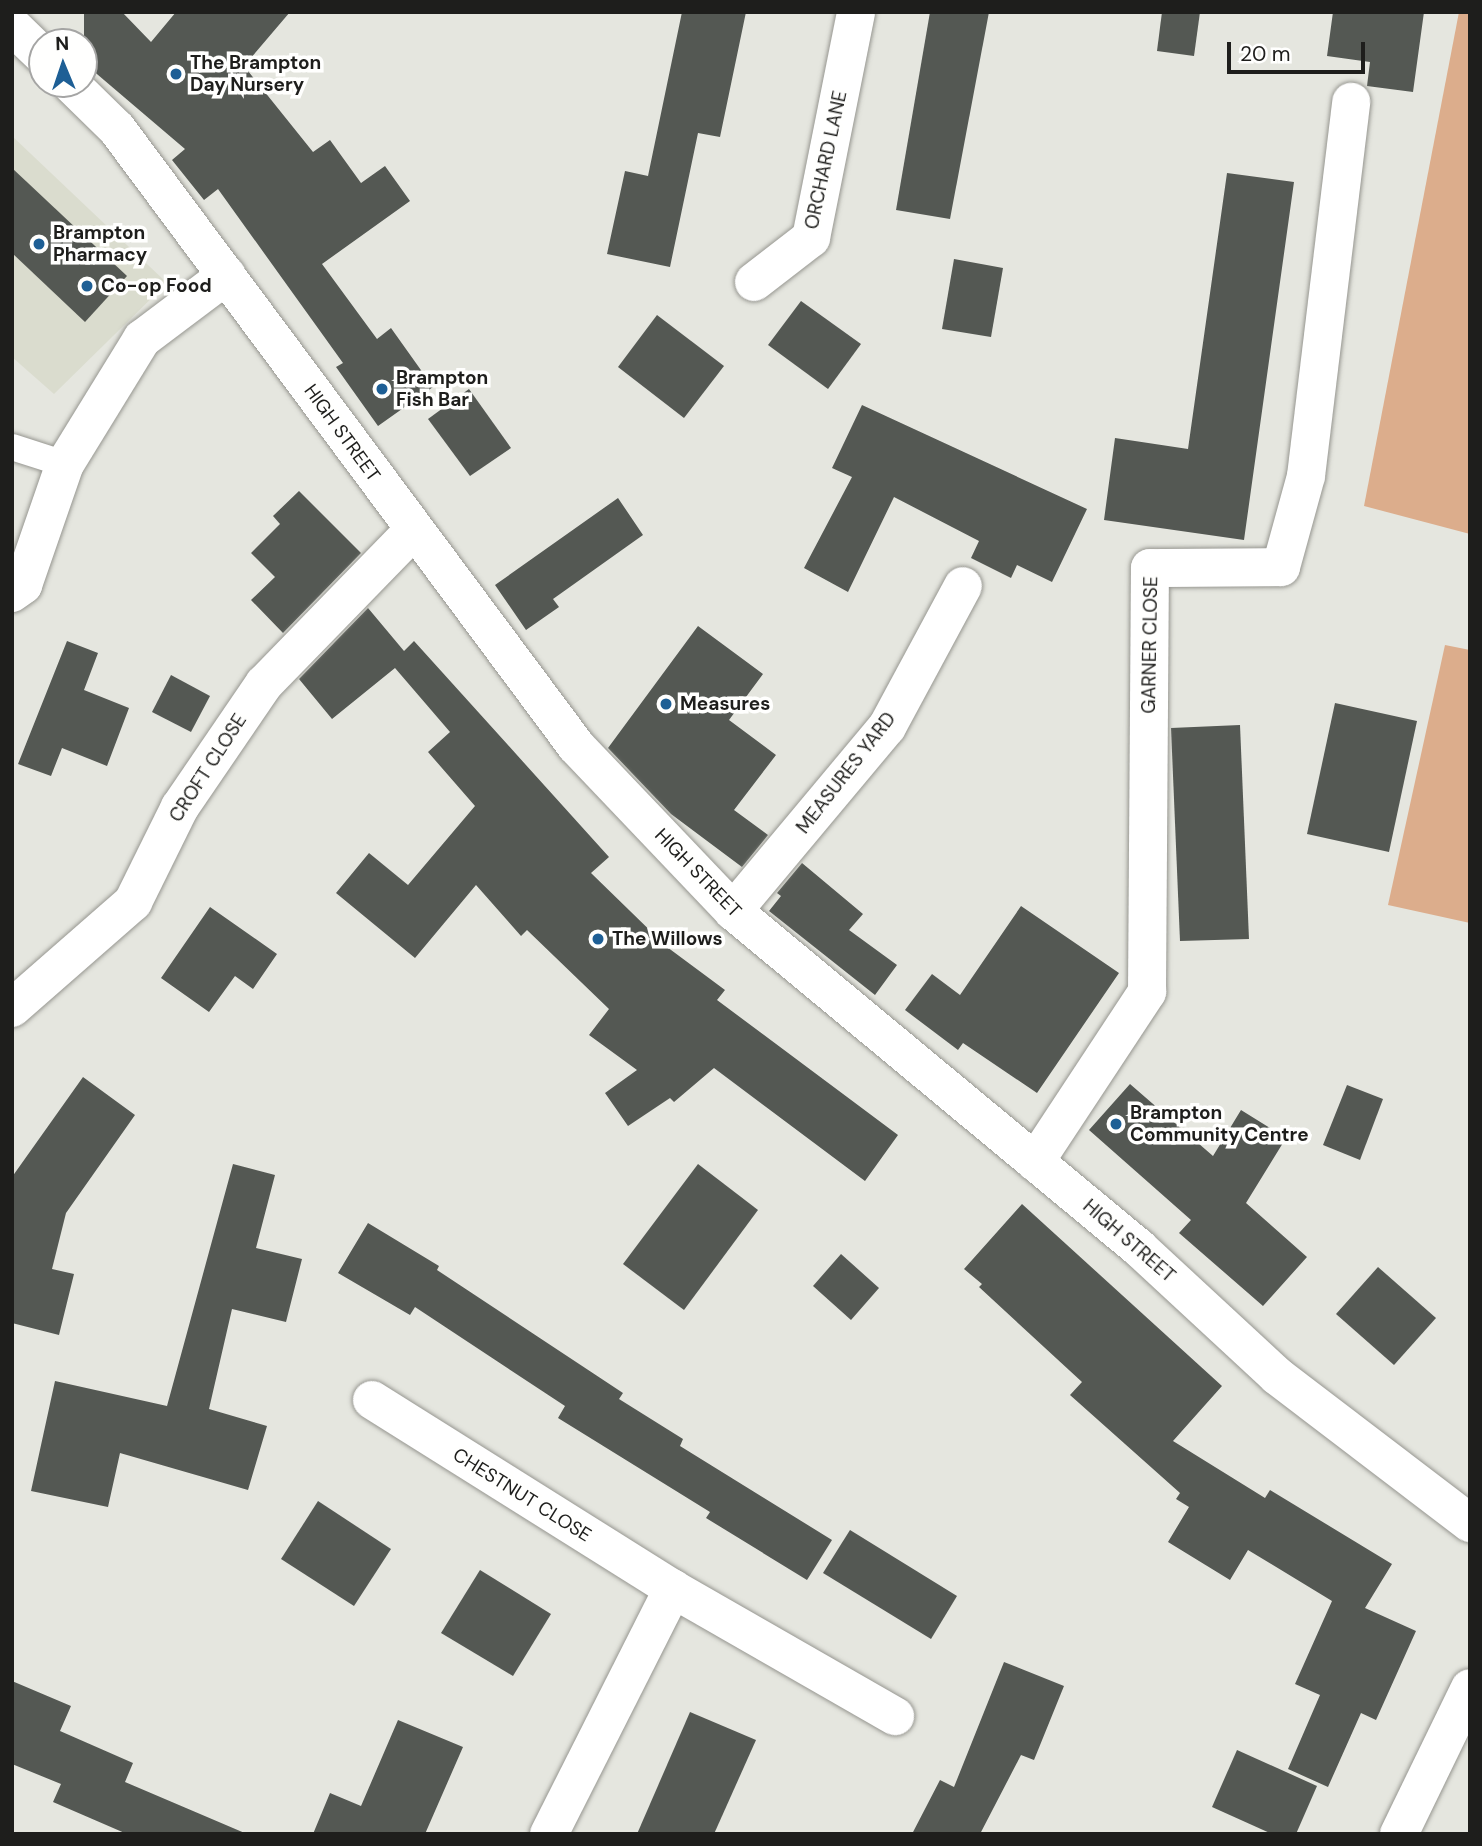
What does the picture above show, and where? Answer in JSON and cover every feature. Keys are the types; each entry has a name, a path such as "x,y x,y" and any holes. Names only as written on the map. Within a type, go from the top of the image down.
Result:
{"street":[{"name":"ORCHARD LANE","path":"754,282 811,238 856,12"},
{"path":"12,26 28,41"},
{"name":"HIGH STREET","path":"85,98 117,129 413,531 576,746 733,911 1139,1248 1278,1377 1470,1523"},
{"name":"GARNER CLOSE","path":"1035,1162 1147,992 1150,568 1281,567 1306,476 1351,102"},
{"path":"12,593 23,585 65,464 142,339 227,275"},
{"name":"CROFT CLOSE","path":"12,1008 133,902 180,807 264,684 413,531"},
{"name":"MEASURES YARD","path":"733,911 887,727 962,586"},
{"name":"CHESTNUT CLOSE","path":"372,1401 673,1589 895,1716"},
{"path":"550,1834 673,1589"},
{"path":"1399,1834 1470,1688"}],"lane":[{"path":"12,447 65,464"}],"shaded area":[{"path":"1459,12 1470,12 1470,534 1364,506"},
{"path":"12,136 167,283 54,394 12,357"},
{"path":"1445,645 1470,650 1470,923 1388,905"}],"building":[{"path":"84,12 122,12 151,42 176,12 290,12 244,66 313,152 330,140 361,183 385,166 410,201 322,264 377,339 391,328 433,387 378,426 336,367 343,363 218,189 204,200 172,160 185,149 98,75 98,28 84,28"},
{"path":"682,12 746,12 720,137 698,133 670,267 607,254 625,171 648,176"},
{"path":"930,12 989,12 950,219 896,210"},
{"path":"1162,12 1200,12 1194,56 1157,51"},
{"path":"1333,12 1424,12 1413,92 1367,86 1370,62 1327,56"},
{"path":"12,168 127,276 85,322 12,253"},
{"path":"1227,173 1294,182 1244,540 1104,520 1115,438 1188,449"},
{"path":"954,259 1003,268 991,337 942,329"},
{"path":"801,301 861,344 828,389 768,345"},
{"path":"657,315 724,366 684,418 618,367"},
{"path":"469,389 511,448 470,476 428,419"},
{"path":"862,405 1087,509 1052,582 1017,565 1011,578 971,558 979,541 894,497 848,592 804,568 852,477 832,468"},
{"path":"299,491 361,553 283,633 251,600 275,577 251,553 280,524 273,516"},
{"path":"618,498 643,535 553,599 559,607 526,630 495,585"},
{"path":"368,608 404,651 414,641 609,857 591,873 667,947 725,990 717,1000 898,1135 865,1181 714,1068 674,1102 670,1098 628,1126 605,1093 637,1070 589,1035 609,1009 527,930 521,936 476,885 415,958 336,893 369,853 408,885 475,806 428,752 450,732 395,668 332,719 299,679"},
{"path":"698,626 763,674 729,720 776,755 734,810 768,835 742,867 671,814 608,748"},
{"path":"67,641 98,653 84,690 129,708 107,766 62,748 51,776 18,764"},
{"path":"171,675 210,696 191,732 152,712"},
{"path":"1335,703 1417,721 1389,852 1307,834"},
{"path":"1240,725 1249,939 1180,941 1171,728"},
{"path":"802,863 863,914 849,930 897,965 875,995 769,911 781,896 777,893"},
{"path":"1021,906 1119,973 1037,1093 963,1043 958,1050 905,1010 932,974 960,995"},
{"path":"210,907 277,954 253,989 235,976 209,1012 161,978"},
{"path":"83,1077 135,1115 66,1213 52,1269 74,1274 59,1335 12,1323 12,1177"},
{"path":"1130,1084 1213,1156 1241,1110 1286,1138 1246,1203 1307,1257 1263,1306 1179,1233 1191,1220 1089,1130"},
{"path":"1347,1085 1383,1099 1360,1160 1323,1145"},
{"path":"233,1164 275,1175 256,1248 302,1259 286,1322 232,1309 209,1409 267,1426 248,1490 120,1453 108,1507 31,1491 55,1381 167,1406"},
{"path":"698,1164 758,1210 684,1310 623,1264"},
{"path":"1022,1204 1222,1386 1173,1441 1265,1498 1270,1490 1392,1564 1365,1608 1416,1631 1376,1720 1361,1713 1328,1787 1288,1769 1320,1695 1295,1684 1332,1601 1248,1550 1230,1580 1168,1542 1189,1507 1176,1499 1180,1493 1070,1395 1082,1382 979,1287 982,1284 964,1269"},
{"path":"368,1223 439,1266 437,1270 623,1393 619,1399 683,1439 680,1446 832,1540 807,1580 706,1518 710,1512 558,1418 565,1406 415,1307 410,1315 338,1273"},
{"path":"841,1254 879,1288 851,1320 813,1286"},
{"path":"1378,1267 1436,1318 1394,1365 1336,1314"},
{"path":"318,1501 391,1549 354,1606 281,1559"},
{"path":"850,1530 957,1596 931,1639 823,1573"},
{"path":"480,1570 551,1614 513,1676 441,1633"},
{"path":"1004,1662 1064,1686 1034,1760 1021,1755 980,1834 912,1834 940,1780 954,1787"},
{"path":"12,1681 71,1706 60,1731 133,1763 125,1782 247,1834 127,1834 53,1802 61,1784 12,1764"},
{"path":"690,1712 756,1740 714,1834 637,1834"},
{"path":"398,1720 463,1747 425,1834 313,1834 330,1793 361,1806"},
{"path":"1237,1750 1317,1786 1296,1834 1272,1834 1212,1807"}],"place":[{"name":"The Brampton Day Nursery","path":"176,74"},
{"name":"Brampton Pharmacy","path":"39,244"},
{"name":"Co-op Food","path":"87,286"},
{"name":"Brampton Fish Bar","path":"382,389"},
{"name":"Measures","path":"666,704"},
{"name":"The Willows","path":"598,939"},
{"name":"Brampton Community Centre","path":"1116,1124"}]}
